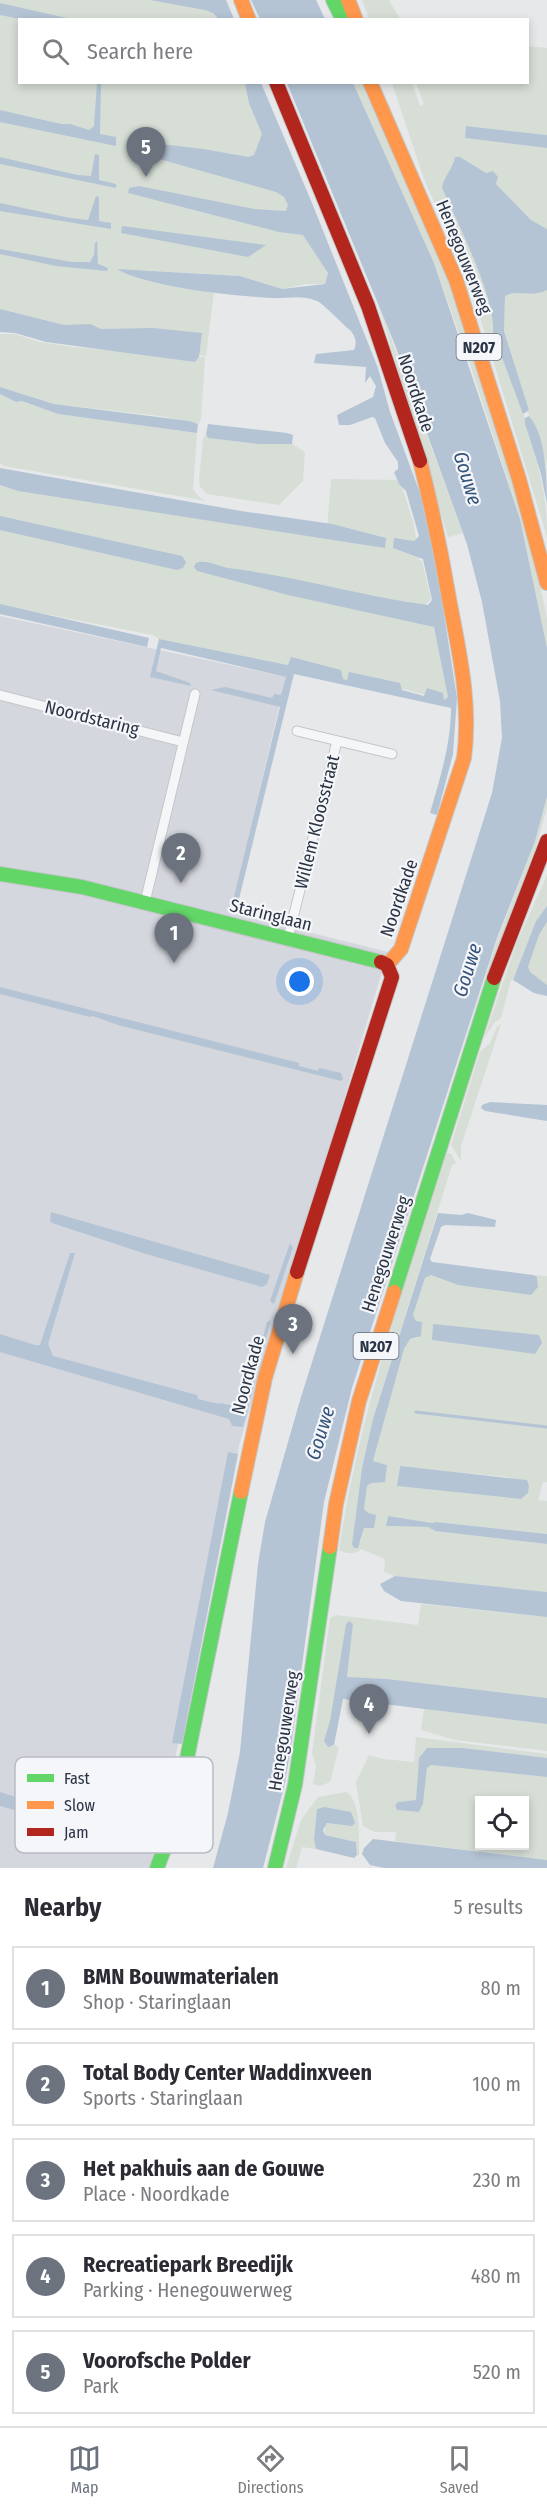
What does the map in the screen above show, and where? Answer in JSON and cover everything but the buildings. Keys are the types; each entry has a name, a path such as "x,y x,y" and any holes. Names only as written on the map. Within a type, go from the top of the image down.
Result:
{"street":[{"path":"241,0 248,18"},
{"path":"333,0 342,18"},
{"path":"348,0 355,18"},
{"name":"Noordkade","path":"188,1757 211,1633 265,1378 301,1257 392,983 387,965 401,949 458,781 467,734 465,683 436,526 417,451 368,306 277,84"},
{"name":"Henegouwerweg","path":"371,84 456,280 472,325 522,489 547,583"},
{"name":"Henegouwerweg","path":"380,84 388,120"},
{"path":"145,902 195,694"},
{"name":"Noordstaring","path":"0,695 183,742"},
{"path":"297,731 392,754"},
{"name":"Willem Kloosstraat","path":"288,938 337,741"},
{"name":"Henegouwerweg","path":"275,1868 295,1785 336,1504 359,1401 390,1298 501,957 547,841"},
{"name":"Staringlaan","path":"0,874 54,882 145,902 377,960 387,965"},
{"name":"Noordkade","path":"158,1868 163,1853"}],"shaded area":[{"path":"0,0 220,0 228,18 18,18 18,84 254,84 328,273 325,284 306,284 282,289 240,276 141,270 215,283 206,356 0,322"},
{"path":"362,0 389,0 399,18 369,18"},
{"path":"529,46 547,48 547,135 466,126 465,138 547,148 547,229 531,220 496,184 498,177 486,173 460,157 455,157 442,188 482,281 492,318 493,333 525,418 544,493 547,537 479,314 458,257 424,179 392,84 412,84 420,106 424,104 416,84 529,84"},
{"path":"353,84 366,84 454,293 500,435 536,566 547,618 547,648 520,519 470,364 434,263"},
{"path":"547,290 547,466 535,425 527,412 529,410 504,331 505,295"},
{"path":"379,306 463,533 448,537"},
{"path":"0,334 15,334 39,342 72,347 120,351 195,362 199,357 205,357 201,419 198,424 160,416 54,404 0,387"},
{"path":"0,394 16,402 22,401 58,414 197,433 193,489 200,498 207,501 4,466 0,463"},
{"path":"206,434 208,438 258,444 292,444 305,452 303,481 279,505 207,494 200,487 199,480 203,439"},
{"path":"0,473 327,530 331,479 400,480 414,525 419,560 422,561 431,599 426,604 430,626 434,627 448,697 444,700 349,674 347,680 289,662 288,665 159,639 153,635 0,605"},
{"path":"0,616 286,677 231,913 388,952 316,1192 287,1280 239,1446 206,1617 175,1757 15,1757 15,1853 154,1853 151,1868 0,1868"},
{"path":"547,797 547,808 537,843 488,974 486,974 534,842"},
{"path":"547,875 547,906 536,921 513,980 511,980 501,1018 495,1022 484,1038 517,942"},
{"path":"547,922 547,985 529,972 528,967 539,935"},
{"path":"501,1024 461,1146 461,1161 451,1145 480,1052 490,1043 497,1027"},
{"path":"447,1153 451,1154 456,1163 452,1165 373,1419 362,1468 352,1544 360,1543 364,1528 374,1528 364,1509 367,1486 387,1465 373,1461 404,1349 410,1339 418,1338 413,1315 425,1278 431,1275 458,1285 537,1277 533,1275 547,1276 547,1482 543,1482 538,1500 547,1501 547,1534 432,1523 387,1516 387,1526 428,1527 435,1531 547,1544 547,1592 395,1576 384,1572 385,1559 361,1549 350,1553 339,1550 358,1449 371,1399","holes":["399,1467 509,1477 528,1493 521,1499 398,1486"]},
{"path":"421,1604 547,1617 547,1698 387,1679 347,1678 353,1624 346,1624 334,1699 332,1747 334,1745 339,1747 330,1782 320,1786 313,1784 316,1766 312,1753 330,1618 336,1615 418,1625"},
{"path":"424,1709 547,1724 547,1751 455,1740 421,1730"},
{"path":"416,1737 547,1754 547,1758 463,1748 427,1748 419,1758 416,1800 398,1802 395,1805 397,1810 419,1812 423,1804 427,1768 431,1765 547,1777 547,1860 395,1841 396,1832 375,1832 363,1826 356,1782 369,1755 383,1759 414,1762"},
{"path":"346,1792 351,1796 357,1811 359,1855 357,1855 356,1842 325,1835 325,1824 331,1823 324,1807 317,1809 314,1839 316,1849 302,1847 296,1868 286,1868 301,1820 318,1797"}],"water":[{"path":"150,0 226,0 234,18 218,18 205,10"},
{"path":"251,0 316,0 325,18 260,18"},
{"path":"0,3 67,18 18,19 0,15"},
{"path":"97,84 101,84 100,134 116,137 116,146 0,122 0,110 89,130 94,126"},
{"path":"245,84 261,84 378,368 390,412 423,501 457,698 453,754 437,815 430,813 447,748 451,708 294,674 238,903 233,901 280,707 211,690 225,687 272,698 274,694 281,695 286,677 161,648 156,671 190,683 191,686 150,677 159,639 288,665 291,657 341,670 343,679 347,680 349,672 400,683 402,690 424,696 427,688 443,693 444,700 448,697 434,627 288,595 197,571 194,567 196,563 208,562 228,568 403,601 428,605 432,600 423,559 393,548 394,538 414,541 419,536 406,491 399,484 394,472 398,469 398,462 385,443 375,418 350,425 339,425 337,415 373,397 376,386 370,376 365,383 366,367 314,363 316,354 354,350 356,341 351,331 324,306 311,299 214,293 169,286 117,269 240,276 282,289 325,284 328,273 303,235 279,232 128,193 129,188 139,186 254,209 286,211 288,205 284,197 276,192 127,150 127,140 249,157 254,155 262,134 249,103"},
{"name":"Gouwe","path":"287,84 353,84 434,263 520,519 547,648 547,797 535,841 497,938 352,1388 324,1502 285,1783 263,1868 213,1868 228,1813 240,1752 258,1564 265,1522 301,1397 492,793 502,738 500,701 482,602 467,544 395,345"},
{"path":"466,126 547,135 547,148 465,138"},
{"path":"95,154 99,155 99,180 116,184 116,188 0,164 0,157 77,175 91,176"},
{"path":"455,157 460,157 486,173 493,171 498,177 496,184 531,220 547,229 547,290 505,296 504,331 529,410 523,414 493,333 492,318 482,281 442,188"},
{"path":"96,196 99,197 99,221 111,223 111,229 0,211 0,203 88,220"},
{"path":"122,226 266,245 248,257 121,233"},
{"path":"97,241 98,264 108,268 107,271 56,266 0,254 0,249 72,262 90,262"},
{"path":"0,309 64,325 90,324 101,329 153,328 202,333 199,357 195,362 46,342 15,333 0,332"},
{"path":"0,387 54,404 189,421 198,424 197,433 58,414 22,401 16,402 0,394"},
{"path":"529,416 535,424 542,446 546,470 547,504 541,474 525,424 525,418"},
{"path":"208,424 287,433 293,435 292,444 258,444 208,438 206,434"},
{"path":"0,468 241,511 332,524 386,538 385,548 18,491 0,485"},
{"path":"0,516 182,556 186,562 183,568 177,570 0,530"},
{"path":"0,604 149,638 147,647 0,614"},
{"path":"547,906 547,922 539,935 528,967 530,972 547,985 547,996 534,993 513,980 536,921"},
{"path":"0,987 299,1063 299,1066 318,1071 319,1068 341,1073 343,1079 341,1081 0,994"},
{"path":"490,1102 547,1105 547,1121 485,1111 481,1108 482,1105"},
{"path":"51,1212 270,1275 267,1284 262,1287 146,1254 52,1223 50,1221"},
{"path":"438,1213 461,1215 468,1213 496,1220 495,1227 445,1225 441,1227 430,1259 432,1262 533,1275 537,1277 538,1287 531,1295 458,1285 431,1275 425,1278 413,1315 416,1321 422,1322 421,1336 410,1339 404,1349 373,1461 387,1465 385,1482 371,1483 367,1486 364,1509 376,1515 374,1528 364,1528 358,1548 354,1548 352,1544 362,1468 373,1419"},
{"path":"290,1243 293,1248 274,1304 270,1301"},
{"path":"70,1253 75,1253 48,1344 53,1356 197,1395 198,1399 244,1408 267,1322 271,1320 243,1427 232,1426 229,1419 0,1352 0,1334 40,1345"},
{"path":"433,1324 539,1335 542,1343 535,1354 432,1340"},
{"path":"228,1452 238,1454 182,1744 172,1743"},
{"path":"400,1466 527,1480 528,1493 521,1499 397,1486"},
{"path":"388,1516 432,1523 547,1534 547,1544 435,1531 428,1527 386,1526"},
{"path":"395,1576 547,1592 547,1617 401,1601 384,1591 380,1584"},
{"path":"349,1621 353,1624 347,1677 387,1679 547,1698 547,1724 343,1699 334,1745 328,1747 324,1741 330,1721 346,1624"},
{"path":"427,1748 463,1748 547,1758 547,1777 431,1765 427,1768 423,1804 419,1812 397,1810 395,1805 398,1802 416,1800 419,1758"},
{"path":"0,1792 15,1797 15,1810 0,1806"},
{"path":"324,1807 351,1812 355,1823 352,1826 327,1823 323,1830 325,1835 356,1842 357,1855 354,1858 316,1849 314,1839 317,1809"},
{"path":"373,1839 547,1860 547,1868 384,1868 370,1865 362,1854 364,1848"}],"waterway":[{"path":"416,1412 547,1427"}],"traffic: fast":[{"path":"333,0 342,18"},
{"path":"0,874 82,887 381,962"},
{"path":"394,1292 494,978"},
{"path":"187,1757 241,1492"},
{"path":"275,1868 295,1785 330,1547"},
{"path":"157,1868 163,1853"}],"traffic: slow":[{"path":"241,0 248,18"},
{"path":"348,0 355,18"},
{"path":"371,84 456,280 519,479 547,583"},
{"path":"387,965 401,949 464,758 466,738 461,662 429,496 420,461"},
{"path":"241,1492 265,1378 297,1272"},
{"path":"330,1547 336,1504 359,1401 394,1292"}],"traffic: jam":[{"path":"277,84 368,306 420,461"},
{"path":"494,978 547,841"},
{"path":"297,1272 392,977 387,965 381,962"}],"place":[{"name":"Voorofsche Polder","path":"146,177"},
{"name":"Total Body Center Waddinxveen","path":"181,883"},
{"name":"BMN Bouwmaterialen","path":"174,963"},
{"name":"Het pakhuis aan de Gouwe","path":"293,1354"},
{"name":"Recreatiepark Breedijk","path":"369,1734"}]}
